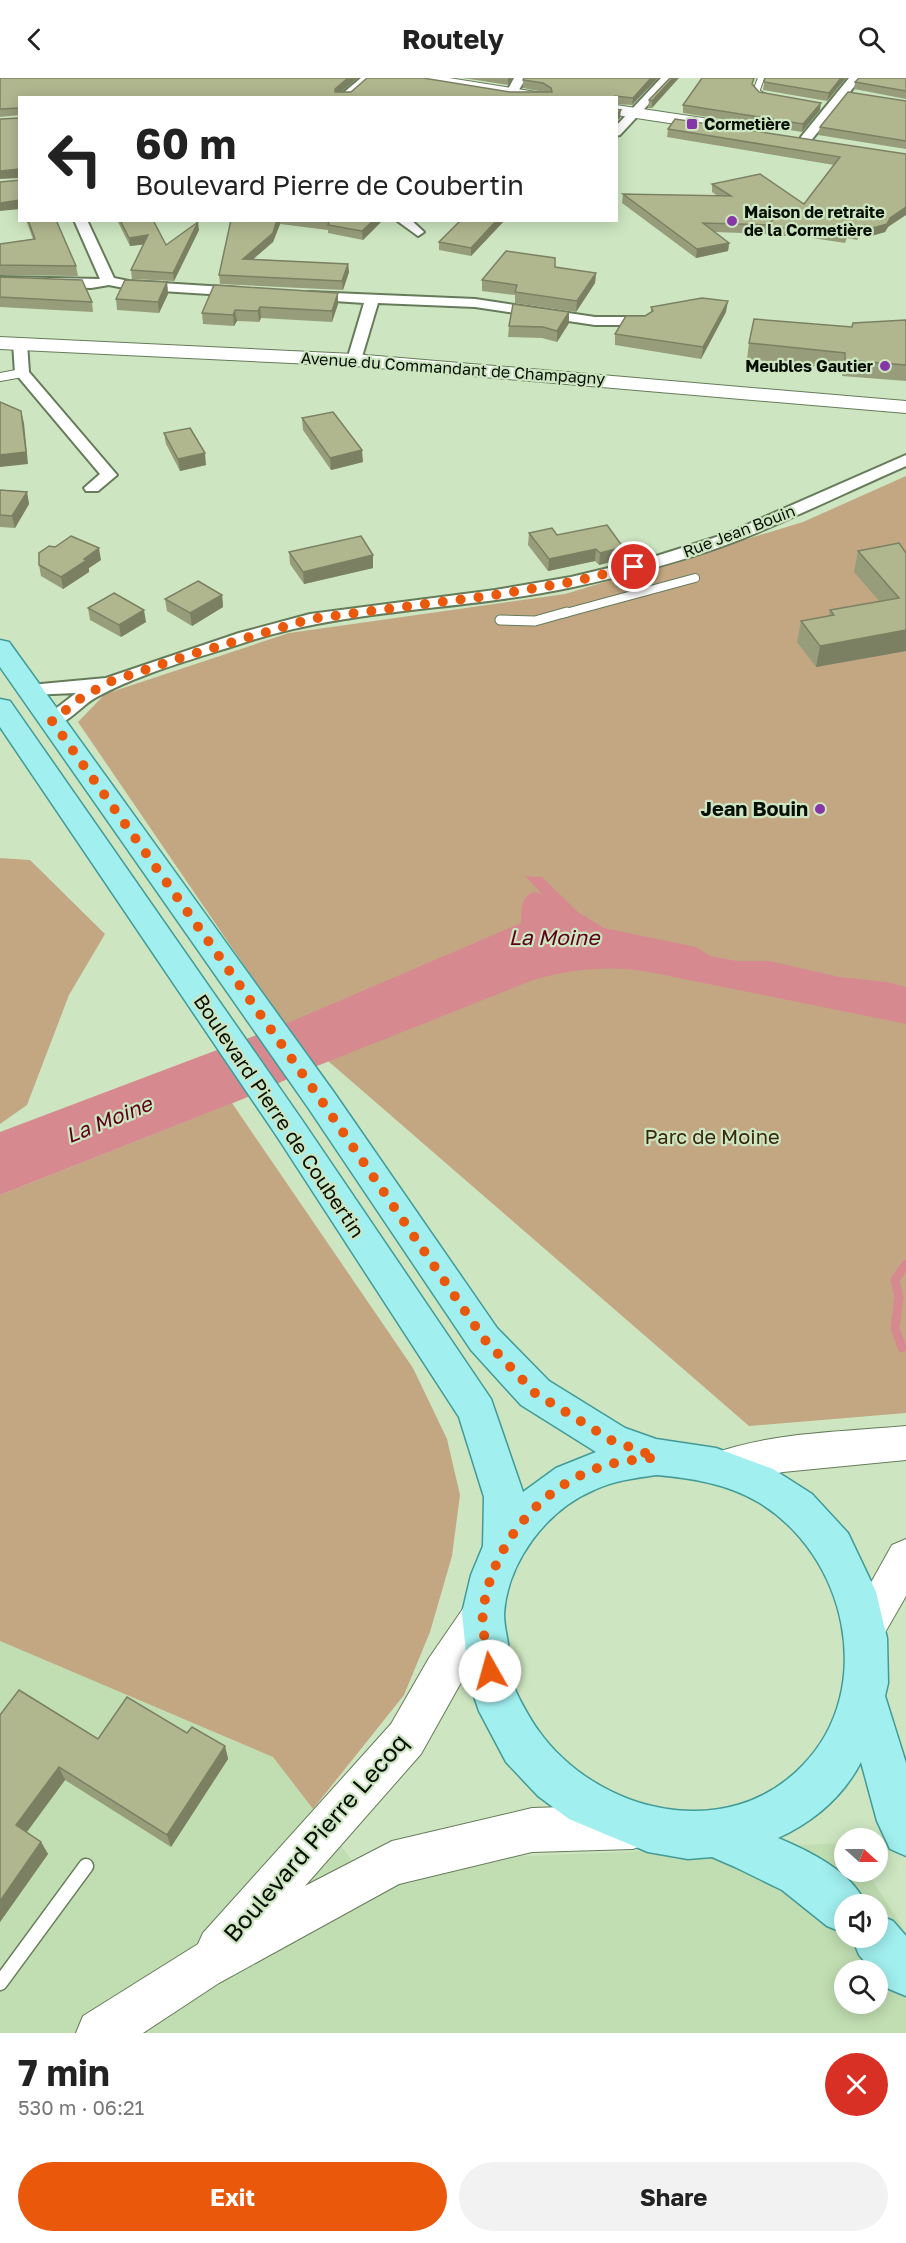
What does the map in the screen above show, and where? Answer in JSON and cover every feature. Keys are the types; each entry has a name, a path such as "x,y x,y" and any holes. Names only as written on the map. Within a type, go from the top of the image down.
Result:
{"main road":[{"path":"421,78 530,96"},
{"path":"618,110 736,129"},
{"path":"800,139 828,143"},
{"name":"Avenue du Commandant de Champagny","path":"10,343 354,360 906,407"},
{"name":"Boulevard Pierre de Coubertin","path":"0,648 321,1100 484,1339 535,1393 611,1440 656,1457"},
{"name":"Boulevard Pierre de Coubertin","path":"3,715 290,1129 477,1411 504,1497 504,1547"},
{"path":"723,1467 783,1455 906,1443"},
{"path":"656,1457 690,1459 723,1467 773,1489 816,1524 849,1569 869,1622 874,1665 868,1709 847,1755 813,1794 767,1821 714,1834 675,1834 637,1827 573,1796 523,1749 493,1690 483,1614 489,1585 504,1547 532,1510 568,1482 610,1464 656,1457"},
{"path":"869,1622 906,1558"},
{"name":"Boulevard Pierre Lecoq","path":"203,1967 406,1739 444,1672 483,1614"},
{"path":"868,1709 900,1821 906,1833"},
{"name":"Boulevard Pierre Lecoq","path":"100,2033 203,1967 392,1863 532,1830 637,1827"},
{"path":"714,1834 779,1861 820,1886 834,1899"},
{"path":"885,1948 906,1972"}],"street":[{"path":"345,96 368,78"},
{"path":"512,93 520,78"},
{"path":"618,131 667,78"},
{"path":"800,139 826,107 847,94 855,78"},
{"path":"81,222 103,274 109,281"},
{"path":"405,222 418,232"},
{"path":"0,281 91,284 109,281 129,285 256,293"},
{"path":"291,295 475,303 595,321 644,321"},
{"path":"354,360 372,299"},
{"path":"10,343 22,373 110,475 92,488"},
{"name":"Rue Jean Bouin","path":"30,690 74,688 109,682 211,648 310,619 495,595 571,582 655,562 732,537 906,460"},
{"name":"Rue Jean Bouin","path":"52,721 81,698 109,682"}],"lane":[{"path":"761,78 756,92 770,98"},
{"path":"0,377 22,373"},
{"path":"500,621 535,621 695,578"},
{"path":"0,1983 86,1866"}],"shaded area":[{"path":"0,1641 273,1757 354,1863 834,1843 834,1882 873,1882 881,1894 834,1894 834,1948 888,1948 888,1905 906,1933 906,2033 0,2033"}],"green space":[{"name":"Parc de Moine","path":"906,476 906,1413 749,1426 282,1021 78,722 105,694 289,633 565,594 803,522"},
{"path":"0,858 30,860 105,934 69,995 27,1105 0,1124"},
{"path":"232,1103 413,1368 447,1439 460,1495 452,1556 430,1632 404,1695 313,1809 273,1757 0,1641 0,1195"}],"water":[{"name":"La Moine","path":"525,876 542,877 578,912 604,928 696,947 710,956 737,961 769,961 840,977 887,982 906,987 906,1024 649,972 592,969 564,973 536,979 0,1195 0,1132 283,1025 521,923 526,897 534,892 542,894"}],"building":[{"path":"0,78 348,78 335,89 335,92 351,92 367,78 423,78 510,92 552,92 551,88 543,83 523,80 524,78 651,78 633,98 618,96 18,96 18,108 0,109"},
{"path":"670,78 673,78 652,101 649,100"},
{"path":"702,78 754,78 752,84 759,92 821,103 803,124 683,105"},
{"path":"765,78 841,78 829,93 764,82"},
{"path":"859,78 906,78 906,91 855,82"},
{"path":"848,92 906,101 906,141 820,127"},
{"path":"18,118 18,169 0,171 0,119"},
{"path":"675,119 906,154 906,207 890,218 887,224 873,228 863,225 859,231 848,230 846,235 800,228 770,228 772,220 769,225 703,223 729,243 697,249 623,194 731,196 712,184 760,174 804,204 840,157 668,129"},
{"path":"18,180 18,200 0,203 0,182"},
{"path":"29,222 57,222 76,266 0,265 0,244 35,239"},
{"path":"121,222 154,222 166,245 198,222 173,273 131,270 148,235 129,238"},
{"path":"231,222 276,222 273,233 243,259 348,264 342,281 219,275"},
{"path":"329,222 372,222 362,231 328,225"},
{"path":"459,222 495,222 471,248 439,242"},
{"path":"506,251 555,258 555,267 596,273 577,301 515,292 517,285 482,280"},
{"path":"0,277 82,280 92,302 0,297"},
{"path":"125,280 167,282 158,302 116,299"},
{"path":"214,285 338,293 332,311 260,307 258,311 235,310 233,315 202,313"},
{"path":"702,298 728,301 703,347 615,334 626,316 645,316 653,311 651,307"},
{"path":"513,304 569,312 557,331 543,327 509,326"},
{"path":"754,319 852,327 853,323 906,320 906,365 845,360 845,353 749,343"},
{"path":"0,402 21,411 26,452 0,455"},
{"path":"333,412 362,450 330,458 302,418"},
{"path":"190,428 205,453 178,459 164,433"},
{"path":"0,490 27,492 12,516 0,515"},
{"path":"607,525 623,547 600,553 596,549 549,559 529,533 552,528 557,535"},
{"path":"71,536 99,548 84,559 87,560 61,577 39,565 39,553 49,546 55,547"},
{"path":"361,536 373,555 303,572 289,552"},
{"path":"899,543 906,553 906,630 820,646 801,621 834,615 830,610 899,598 858,551"},
{"path":"198,581 222,595 190,613 165,599"},
{"path":"114,593 144,610 119,625 88,608"},
{"path":"19,1690 98,1739 127,1697 187,1733 192,1727 225,1746 167,1835 59,1767 16,1825 41,1842 0,1901 0,1715"}],"waterway":[{"path":"902,1348 895,1328 899,1297 895,1280 906,1264"}],"place":[{"name":"Cormetière","path":"692,124"},
{"name":"Maison de retraite de la Cormetière","path":"732,221"},
{"name":"Meubles Gautier","path":"885,366"},
{"name":"Jean Bouin","path":"820,809"}],"route":[{"path":"490,1671 483,1614 489,1585 504,1547 532,1510 568,1482 610,1464 656,1457 611,1440 535,1393 484,1339 321,1100 52,721 81,698 109,682 244,637 310,619 495,595 571,582 634,567"}]}
